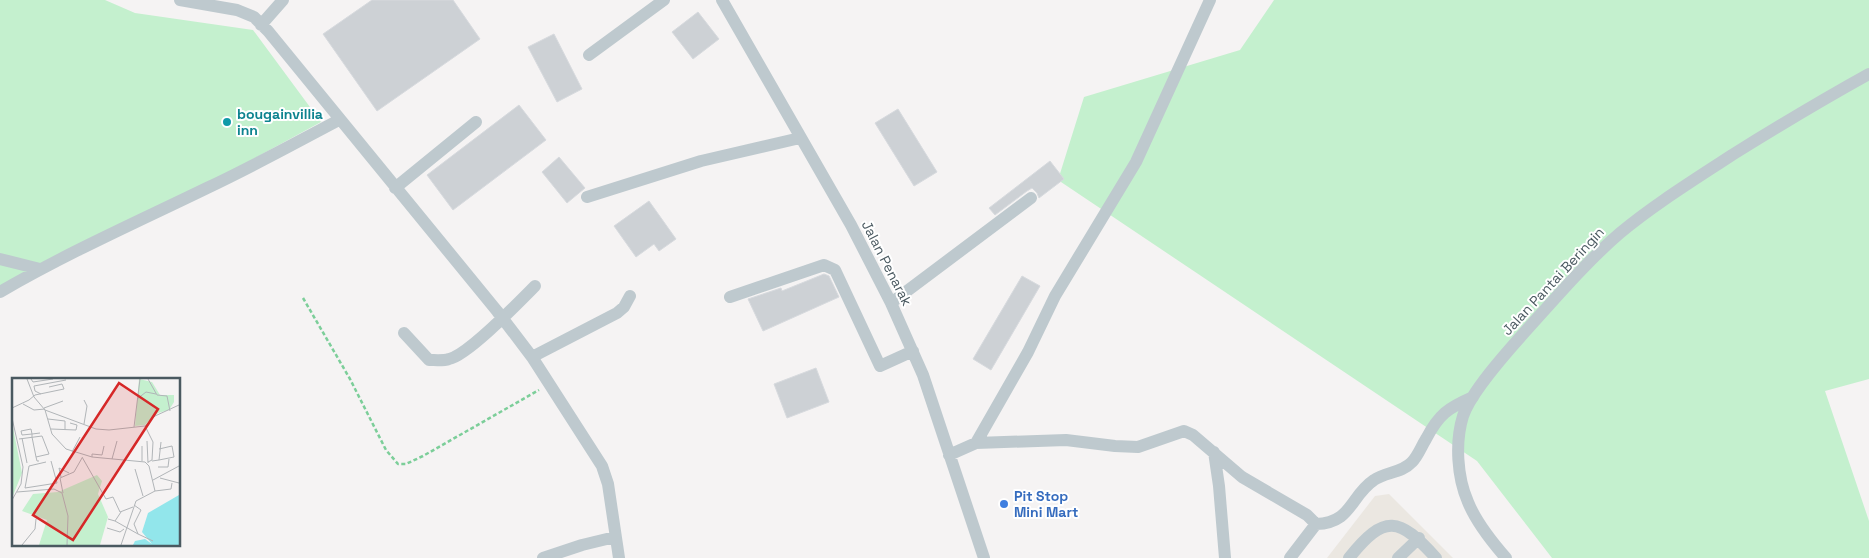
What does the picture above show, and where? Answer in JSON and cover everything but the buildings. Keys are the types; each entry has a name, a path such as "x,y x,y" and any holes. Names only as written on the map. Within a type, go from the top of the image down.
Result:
{"street":[{"path":"180,0 237,10 254,17 286,52 394,188 502,318 532,357 595,452 602,466 608,484 619,558"},
{"path":"261,25 283,0"},
{"path":"589,55 664,0"},
{"name":"Jalan Penarak","path":"722,0 851,225 891,303 923,375 984,558"},
{"path":"976,443 1028,352 1055,296 1136,162 1210,0"},
{"name":"Jalan Pantai Beringin","path":"1506,558 1496,546 1468,502 1462,482 1458,454 1463,416 1473,397 1501,359 1565,287 1638,218 1690,182 1793,117 1869,74"},
{"path":"0,292 40,269 224,180 339,120"},
{"path":"394,188 476,122"},
{"path":"588,197 701,161 800,138"},
{"path":"891,303 1031,198"},
{"path":"0,259 40,269"},
{"path":"730,297 824,265 835,270 880,366 913,351"},
{"path":"404,333 429,360 450,359 468,348 535,286"},
{"path":"532,357 617,313 624,307 630,296"},
{"path":"1290,558 1316,524 1329,523 1343,515 1354,504 1366,486 1377,478 1400,470 1410,464 1416,458 1443,413 1473,397"},
{"path":"949,455 976,443 1066,440 1138,447 1184,431 1193,435 1242,476 1307,515 1316,524"},
{"path":"1214,452 1225,558"},
{"path":"1349,558 1364,539 1380,527 1392,525 1404,528 1419,538 1436,558"},
{"path":"543,558 582,545 615,537"},
{"path":"1398,558 1419,538"}],"path":[{"path":"303,298 350,379 386,450 398,464 406,464 423,456 550,385"}],"shaded area":[{"path":"1389,494 1453,558 1327,558 1375,496"}],"green space":[{"path":"0,0 105,0 135,13 253,30 321,122 0,297"},
{"path":"1274,0 1869,0 1869,379 1825,391 1869,521 1869,558 1552,558 1477,461 1058,180 1084,97 1240,50"}],"place":[{"name":"bougainvillia inn","path":"227,122"},
{"name":"Pit Stop Mini Mart","path":"1004,504"}]}
